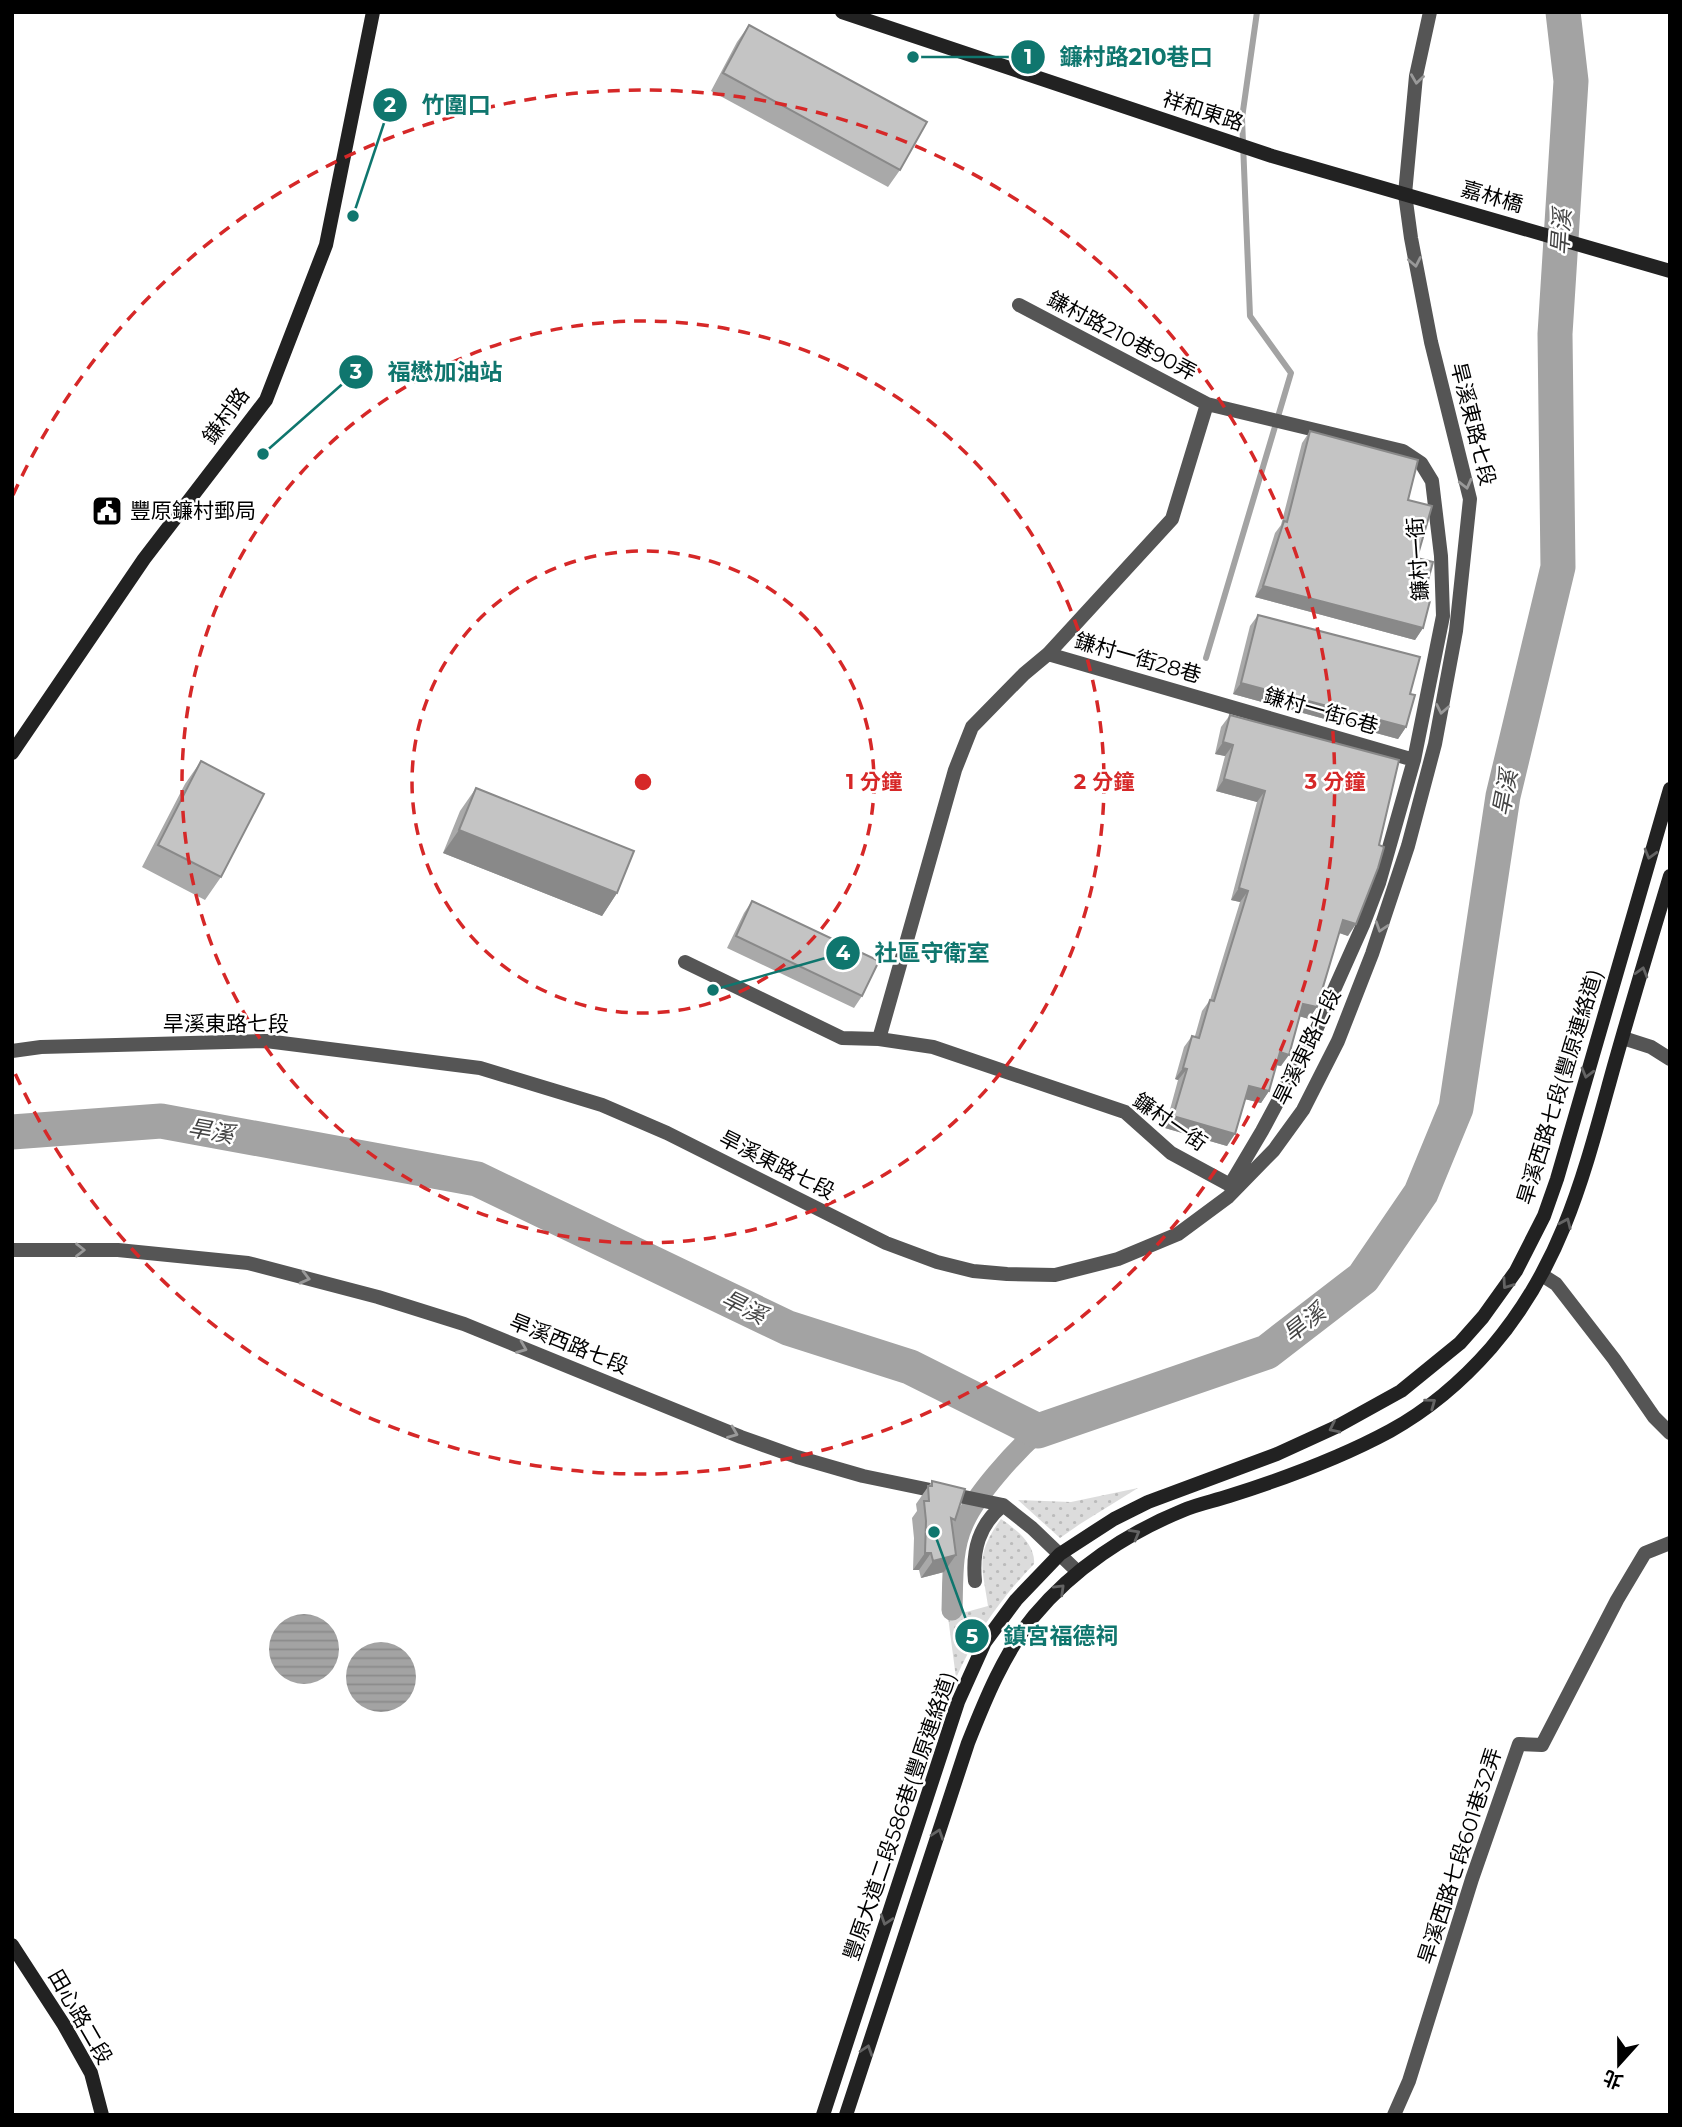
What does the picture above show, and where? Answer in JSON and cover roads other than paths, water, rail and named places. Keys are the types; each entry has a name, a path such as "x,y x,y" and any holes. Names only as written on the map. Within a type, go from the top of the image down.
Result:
{"street":[{"name":"鎌村路","path":"12,752 145,559 266,400 326,245 373,12"},
{"name":"祥和東路","path":"842,12 1217,138 1434,203"},
{"name":"旱溪東路七段","path":"12,1051 41,1047 266,1041 481,1068 602,1105 680,1139 886,1242 937,1262 973,1271 1055,1275 1118,1259 1178,1234 1228,1197 1274,1150 1303,1110 1338,1041 1372,954 1408,846 1435,744 1457,631 1470,499 1431,342 1410,238 1405,194 1416,76 1430,12"},
{"name":"嘉林橋","path":"1434,203 1664,269"},
{"name":"鎌村路210巷90弄","path":"1019,305 1207,404"},
{"path":"685,962 842,1038 879,1039 955,769 972,727 1024,674 1048,654 1172,519 1207,404"},
{"name":"鐮村一街","path":"879,1039 933,1047 1125,1112 1171,1153 1230,1185 1317,1028 1379,883 1414,760 1443,616 1441,556 1432,481 1421,463 1403,451 1207,404"},
{"name":"鎌村一街28巷","path":"1048,654 1217,703"},
{"name":"鎌村一街6巷","path":"1217,703 1414,760"},
{"name":"旱溪西路七段(豐原連絡道)","path":"1060,1554 1114,1519 1148,1502 1276,1454 1347,1421 1401,1391 1460,1343 1478,1324 1516,1271 1533,1240 1548,1203 1670,789"},
{"path":"1078,1572 1107,1551 1157,1522 1186,1509 1327,1460 1391,1431 1447,1391 1482,1358 1510,1324 1542,1275 1570,1214 1670,876"},
{"path":"1623,1038 1651,1048 1670,1059"},
{"name":"旱溪西路七段","path":"12,1250 118,1250 248,1263 378,1297 464,1324 741,1437 810,1461 863,1476 996,1503 1032,1528 1078,1572"},
{"path":"1542,1275 1556,1284 1614,1359 1654,1417 1670,1433"},
{"path":"975,1581 973,1562 979,1537 996,1503"},
{"name":"旱溪西路七段601巷32弄","path":"1394,2115 1409,2081 1472,1879 1519,1744 1542,1745 1617,1600 1645,1553 1670,1543"},
{"name":"豐原大道二段586巷(豐原連絡道)","path":"823,2115 946,1734 969,1674 985,1642 1016,1600 1060,1554"},
{"name":"豐原大道二段586巷(豐原連絡道)","path":"846,2115 968,1743 984,1704 1026,1626 1078,1572"},
{"name":"田心路二段","path":"12,1945 64,2025 90,2073 98,2112"}],"waterway":[{"path":"1206,658 1291,373 1250,316 1242,118 1257,12"},
{"name":"旱溪","path":"12,1132 161,1121 477,1179 788,1328 910,1367 1038,1431 1267,1352 1363,1278 1421,1193 1456,1108 1503,796 1558,567 1555,334 1571,81 1563,12"},
{"path":"952,1610 955,1556 963,1524 986,1487 1038,1431"}],"place":[{"name":"鐮村路210巷口","path":"913,57"},
{"name":"竹圍口","path":"353,216"},
{"name":"福懋加油站","path":"263,454"},
{"name":"豐原鐮村郵局","path":"107,511"},
{"name":"社區守衛室","path":"713,990"},
{"name":"鎮宮福德祠","path":"934,1532"}]}
